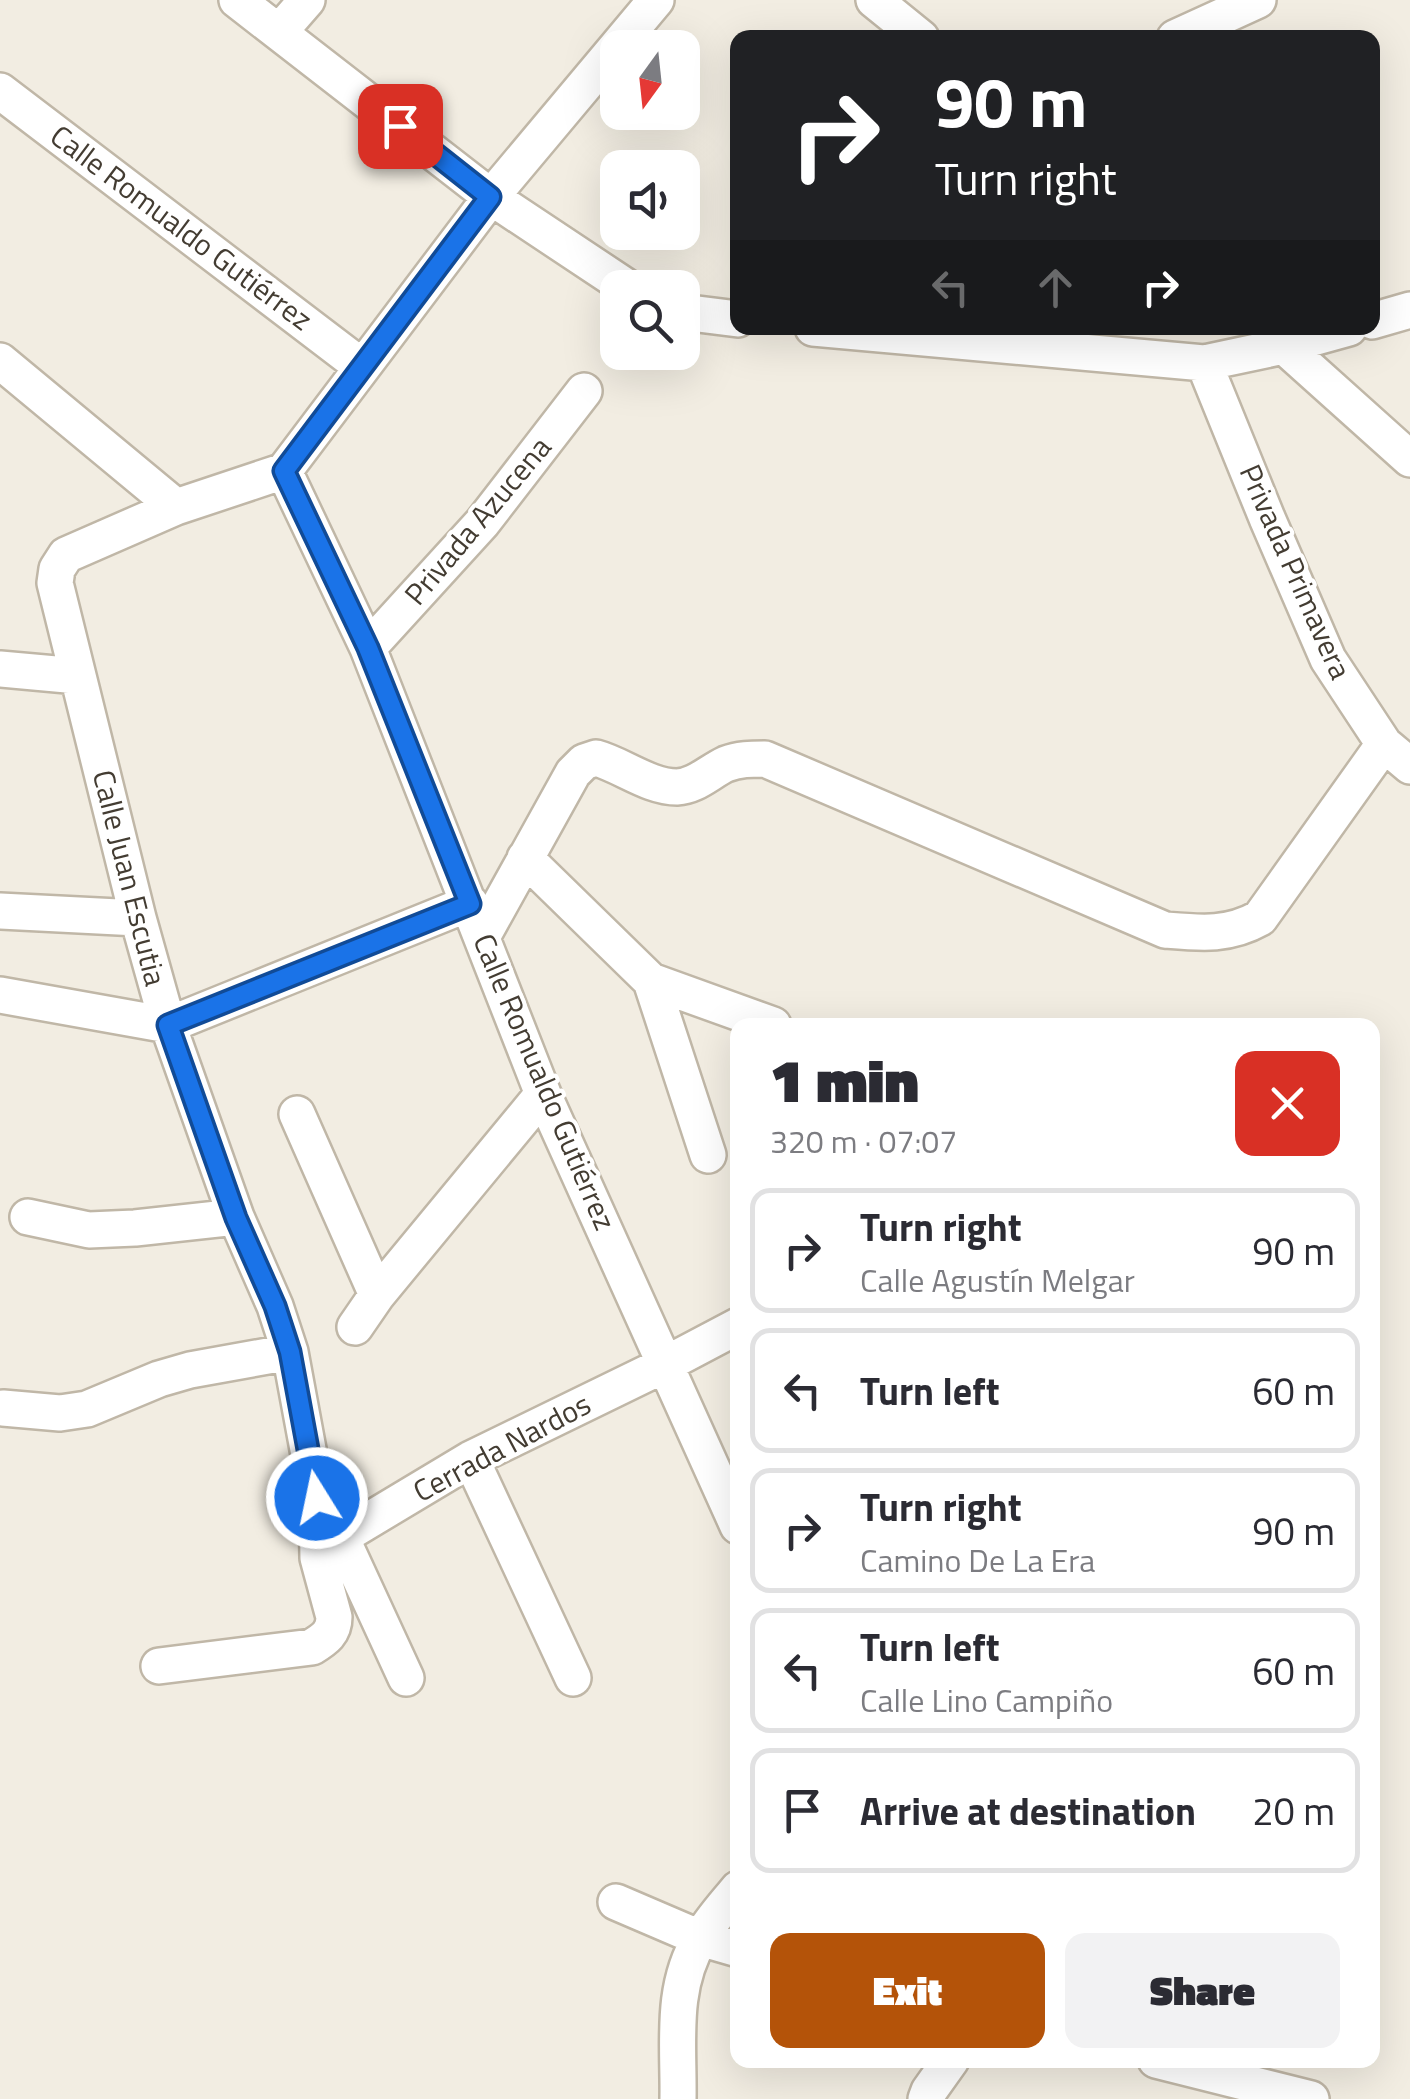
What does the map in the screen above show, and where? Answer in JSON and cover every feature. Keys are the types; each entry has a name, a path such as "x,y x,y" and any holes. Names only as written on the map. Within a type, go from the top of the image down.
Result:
{"street":[{"path":"237,0 490,197 601,270"},
{"path":"280,32 306,0"},
{"path":"284,471 490,197 656,0"},
{"path":"874,0 912,30"},
{"path":"1192,30 1258,0"},
{"name":"Calle Romualdo Gutiérrez","path":"0,91 361,366"},
{"path":"1380,319 1410,310"},
{"path":"700,314 730,318"},
{"path":"891,335 1204,363 1324,335"},
{"path":"1134,335 1148,358"},
{"path":"1284,346 1410,460"},
{"path":"0,361 176,507"},
{"name":"Privada Primavera","path":"1204,363 1328,659 1397,755"},
{"name":"Privada Azucena","path":"368,648 482,523 584,391"},
{"name":"Calle Romualdo Gutiérrez","path":"284,471 368,648 543,1094 730,1508"},
{"name":"Calle Juan Escutia","path":"284,471 176,507 66,555 57,569 55,583 168,1025 236,1218 275,1306 290,1352 317,1498 341,1538 406,1678"},
{"path":"0,669 78,676"},
{"path":"482,937 573,773 584,762 596,758 662,785 680,787 695,783 727,764 765,759 1165,930 1206,933 1241,928 1260,918 1397,755"},
{"path":"525,858 652,980 754,1018"},
{"path":"0,995 168,1025 470,904"},
{"path":"0,910 138,918"},
{"path":"652,980 708,1155"},
{"path":"355,1327 543,1094"},
{"path":"297,1114 378,1295"},
{"path":"28,1217 89,1230 236,1218"},
{"name":"Cerrada Nardos","path":"341,1538 471,1459 730,1330"},
{"path":"4,1408 60,1414 86,1409 190,1370 290,1352"},
{"path":"471,1459 572,1678"},
{"path":"159,1666 312,1647 330,1633 334,1616 318,1558 317,1498"},
{"path":"678,2099 677,2009 684,1971 700,1938 730,1899"},
{"path":"616,1902 700,1938 730,1946"},
{"path":"926,2099 945,2068"},
{"path":"1188,2068 1311,2099"}],"route":[{"path":"317,1498 290,1352 275,1306 236,1218 168,1025 470,904 368,648 284,471 490,197 400,126"}]}
